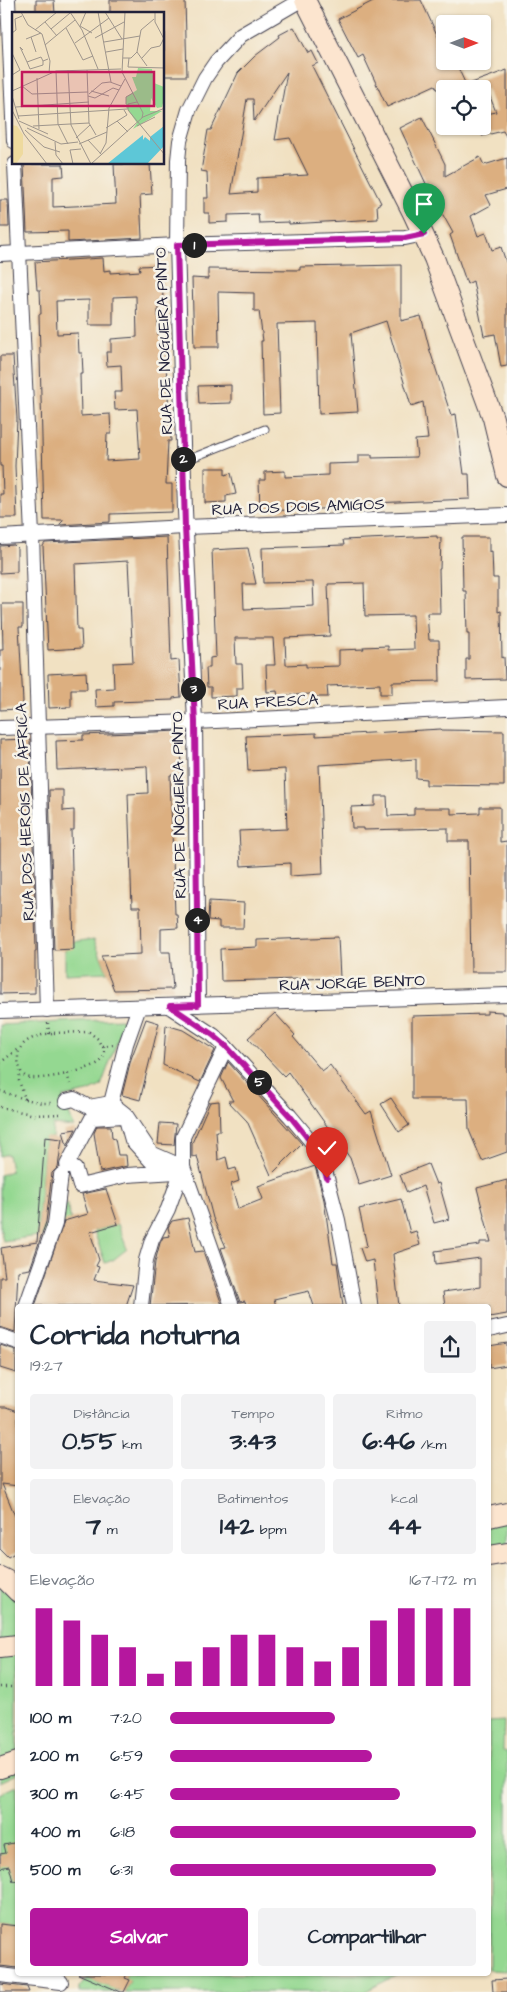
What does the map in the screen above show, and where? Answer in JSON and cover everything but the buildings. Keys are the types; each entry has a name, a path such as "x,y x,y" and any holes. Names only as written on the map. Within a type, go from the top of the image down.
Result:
{"main road":[{"path":"305,0 424,234 458,320 500,417 507,476"},
{"path":"491,1516 507,1513"},
{"path":"491,1556 507,1553"},
{"path":"0,1577 15,1589"},
{"path":"0,1647 15,1645"},
{"path":"0,1755 15,1759"},
{"path":"0,1768 15,1761"}],"street":[{"path":"8,0 12,94"},
{"name":"RUA DE NOGUEIRA PINTO","path":"198,1005 195,722 185,527 177,245 178,160 180,141 189,110 195,96 216,62 241,35 301,0"},
{"name":"RUA DOS HERÓIS DE ÁFRICA","path":"15,165 32,535 47,1010"},
{"path":"0,254 177,245 405,238 424,234"},
{"name":"RUA DOS DOIS AMIGOS","path":"0,537 185,527 507,515"},
{"name":"RUA FRESCA","path":"0,728 195,722 507,707"},
{"name":"RUA JORGE BENTO","path":"198,1005 507,995"},
{"path":"0,1011 198,1005"},
{"path":"170,1006 226,1046 290,1116 314,1146 322,1160 338,1220 354,1304"},
{"path":"111,1103 126,1044 139,1007"},
{"path":"226,1046 183,1137 183,1167 231,1304"},
{"path":"65,1107 74,1099 89,1107 111,1103 125,1114 151,1153 183,1167"},
{"path":"123,1116 126,1119 132,1140 152,1162 176,1172 127,1175 80,1186 74,1169 67,1165 92,1118 123,1116"},
{"path":"141,1304 146,1260 152,1240 168,1209 183,1167"},
{"path":"27,1304 55,1224 61,1175"},
{"path":"491,1330 507,1326"},
{"path":"0,1336 15,1340"},
{"path":"0,1975 62,1982"}],"lane":[{"path":"184,461 265,429"}],"path":[{"path":"47,1010 49,1033 52,1033"},
{"path":"0,1062 26,1040 34,1036 52,1033 89,1032 98,1039 101,1046 126,1044"},
{"path":"20,1069 24,1076 36,1079 67,1074 101,1061 104,1057 104,1046"},
{"path":"20,1047 17,1055 20,1069 19,1081 25,1099"},
{"path":"0,1091 25,1099 65,1107"},
{"path":"0,1107 35,1115 65,1107"},
{"path":"0,1687 15,1686"}],"green space":[{"path":"94,939 107,972 65,974 65,943"},
{"path":"121,1019 124,1023 101,1086 88,1092 63,1097 74,1127 53,1125 52,1138 45,1138 38,1225 50,1227 44,1235 3,1241 0,1226 0,1175 11,1171 8,1154 0,1156 0,1025"},
{"path":"67,1204 74,1233 52,1238 63,1205"},
{"path":"118,1224 127,1249 113,1260 105,1263 94,1231"},
{"path":"507,1513 507,1553 491,1556 491,1517"},
{"path":"15,1575 15,1775 0,1782 0,1577 6,1580"},
{"path":"504,1721 503,1751 507,1752 507,1971 491,1970 491,1722"},
{"path":"15,1787 15,1926 0,1924 0,1794"},
{"path":"126,1976 395,1976 364,1992 124,1992 130,1981 125,1978"},
{"path":"87,1978 121,1992 79,1992 79,1988"}],"route":[{"path":"327,1178 322,1160 314,1146 290,1116 226,1046 170,1006 198,1005 195,722 185,527 177,245 405,238 424,234"}]}
